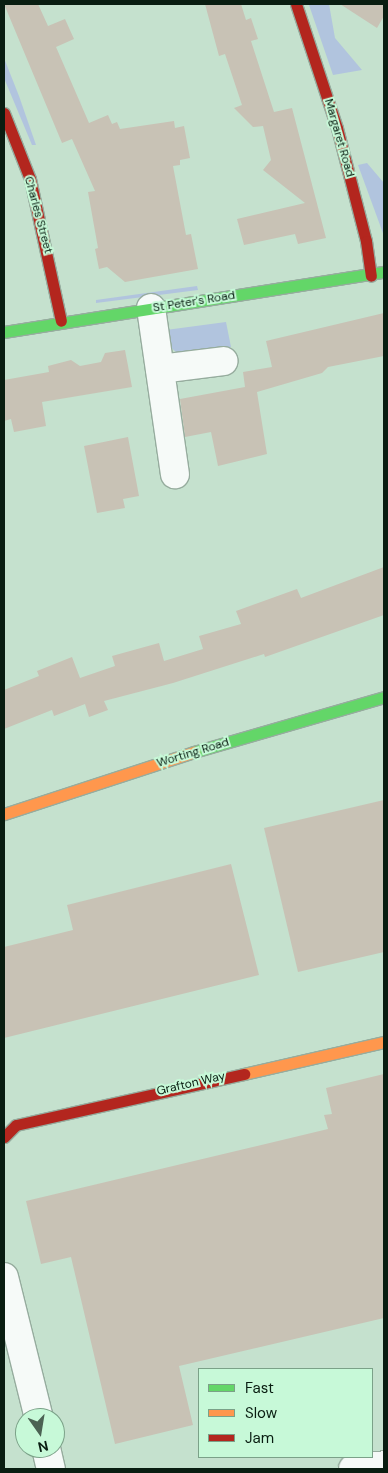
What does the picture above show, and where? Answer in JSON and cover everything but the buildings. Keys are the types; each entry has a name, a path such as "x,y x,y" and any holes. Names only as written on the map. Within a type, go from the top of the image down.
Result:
{"street":[{"name":"Margaret Road","path":"296,4 337,128 366,242 371,276"},
{"name":"Charles Street","path":"4,113 30,179 62,321"},
{"name":"St Peter's Road","path":"4,332 62,321 371,276 384,272"},
{"path":"151,308 175,474"},
{"path":"160,369 224,361"},
{"name":"Worting Road","path":"4,814 188,754 384,697"},
{"name":"Grafton Way","path":"4,1138 16,1125 384,1042"},
{"path":"4,1277 37,1408"},
{"path":"353,1469 384,1465"}],"shaded area":[{"path":"329,4 335,38 362,70 333,75 309,5"},
{"path":"4,58 36,145 32,145 4,78"},
{"path":"367,163 384,183 384,236 358,165"},
{"path":"197,286 198,290 96,303 96,300"},
{"path":"226,322 231,347 186,353 176,352 169,346 166,330"}],"traffic: fast":[{"path":"4,332 384,272"},
{"path":"194,752 384,697"}],"traffic: slow":[{"path":"4,814 194,752"},
{"path":"244,1074 384,1042"}],"traffic: jam":[{"path":"296,4 337,128 366,241 371,276"},
{"path":"4,113 30,179 61,321"},
{"path":"4,1137 16,1125 244,1074"}]}
